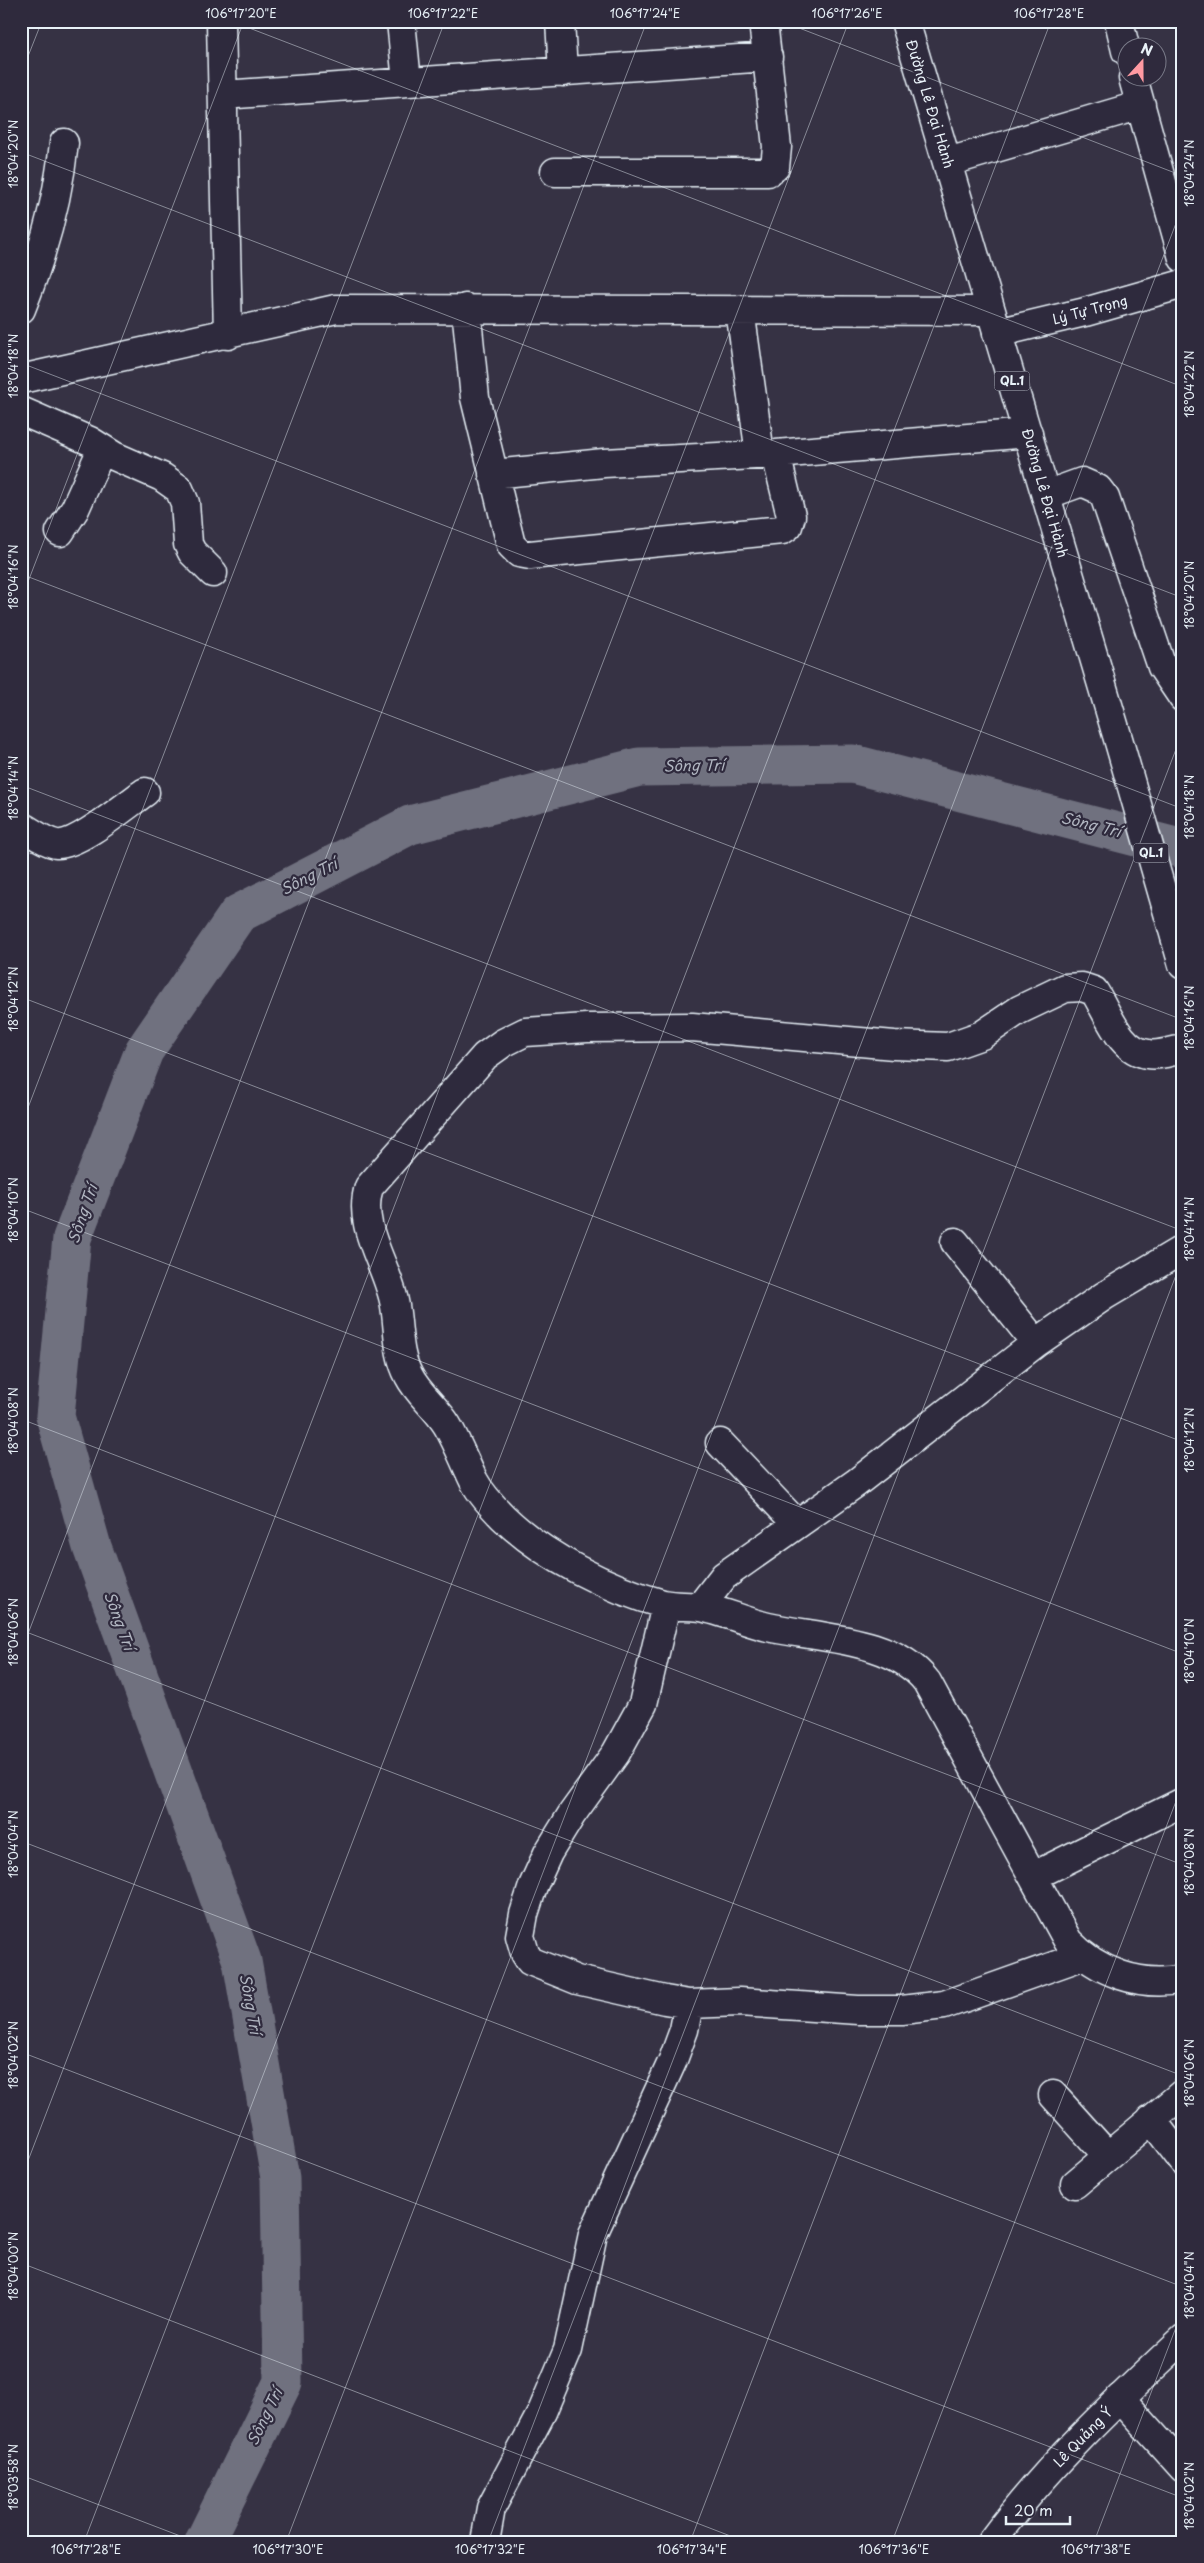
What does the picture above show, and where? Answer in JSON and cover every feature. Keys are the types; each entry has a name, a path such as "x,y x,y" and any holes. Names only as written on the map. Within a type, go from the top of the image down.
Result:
{"street":[{"path":"221,21 228,335"},
{"path":"400,21 407,82"},
{"path":"560,21 563,72"},
{"path":"555,172 768,172 775,167 778,148 763,21"},
{"name":"Đường Lê Đại Hành","path":"905,21 1119,742 1183,965"},
{"path":"1119,21 1123,38"},
{"path":"223,95 768,57"},
{"path":"1136,88 1183,258"},
{"path":"948,162 1140,105"},
{"path":"21,308 43,252 60,180 64,143"},
{"name":"Lý Tự Trọng","path":"21,380 121,356 228,335 278,320 336,309 740,310 993,322 1084,312 1183,284"},
{"path":"466,308 475,398 511,545 519,553 530,555 782,530 788,526 791,516 768,454 740,310"},
{"path":"21,411 58,425 102,449 162,477 179,489 185,503 188,544 192,552 213,574"},
{"path":"493,474 604,463 768,454 1028,433"},
{"path":"60,532 75,509 102,449"},
{"path":"1046,495 1082,482 1098,489 1105,498 1162,667 1183,698"},
{"path":"21,826 47,841 64,843 77,838 145,792"},
{"path":"1183,1048 1156,1054 1133,1049 1120,1036 1094,991 1072,986 1019,1010 982,1035 948,1047 894,1045 692,1027 587,1028 525,1032 503,1043 485,1056 369,1187 364,1201 371,1232 395,1304 402,1361 412,1381 447,1424 475,1484 503,1517 523,1535 569,1564 619,1590 666,1605 700,1607 768,1627 863,1645 898,1658 919,1672 1034,1876 1068,1941 1082,1956 1099,1967 1120,1975 1167,1982 1183,1979"},
{"path":"955,1242 1036,1343"},
{"path":"700,1607 724,1576 796,1522 856,1483 1036,1343 1104,1296 1183,1249"},
{"path":"720,1443 796,1522"},
{"path":"666,1605 643,1704 616,1753 572,1814 548,1853 533,1886 522,1920 520,1936 525,1953 530,1961 547,1970 577,1980 689,2004 739,2002 858,2010 902,2010 944,2005 1082,1956"},
{"path":"1034,1876 1183,1802"},
{"path":"485,2542 491,2508 542,2412 568,2350 593,2234 674,2060 684,2030 689,2004"},
{"path":"1075,2184 1183,2093"},
{"path":"1053,2095 1108,2156"},
{"path":"1151,2119 1183,2161"},
{"name":"Lê Quảng Ý","path":"990,2542 1013,2511 1057,2463 1120,2398 1183,2339"},
{"path":"1120,2398 1183,2468"}],"waterway":[{"name":"Sông Trí","path":"204,2542 283,2382 280,2178 242,1961 92,1547 55,1416 72,1238 144,1051 238,914 410,825 639,767 853,764 1183,849"}]}
